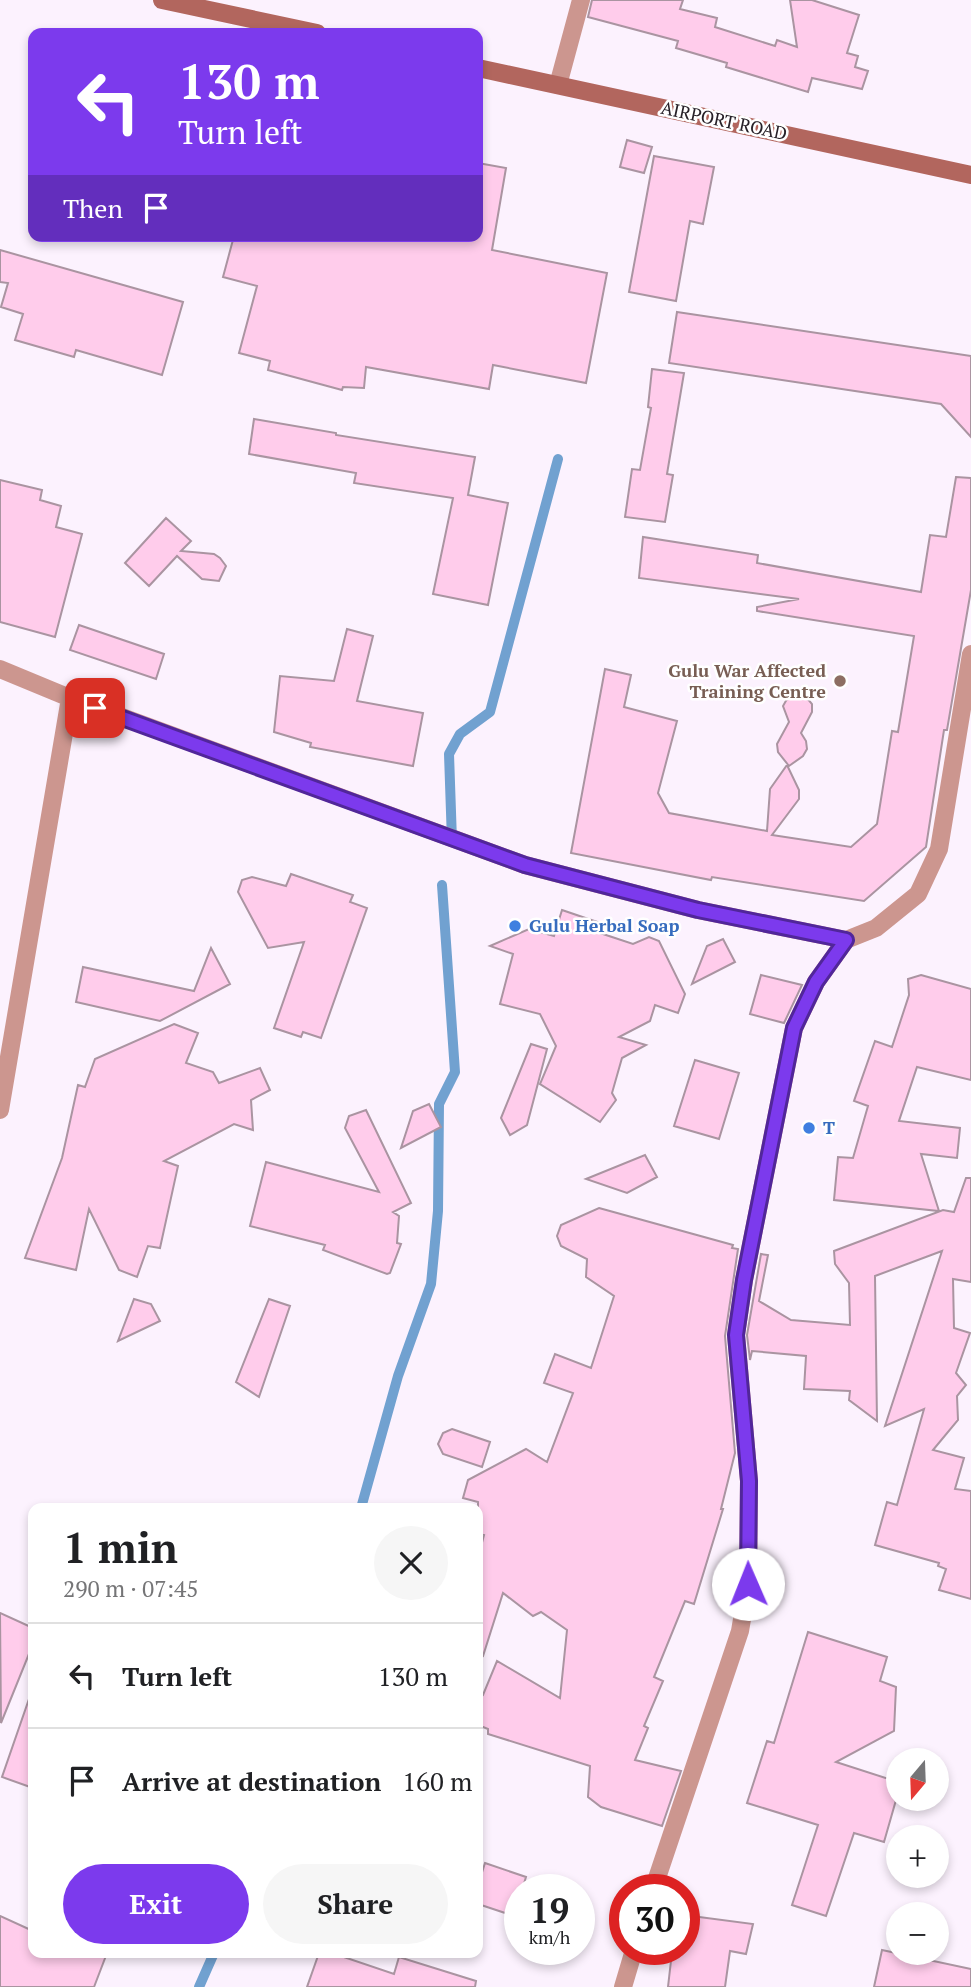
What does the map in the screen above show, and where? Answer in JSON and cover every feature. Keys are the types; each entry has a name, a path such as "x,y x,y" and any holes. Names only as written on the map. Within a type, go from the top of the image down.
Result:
{"street":[{"path":"162,0 294,28"},
{"path":"558,85 581,0"},
{"name":"AIRPORT ROAD","path":"483,69 971,175"},
{"path":"658,1874 740,1631 748,1584 749,1481 736,1335 744,1280 794,1028 816,982 846,940 876,928 918,894 939,849 971,654"},
{"path":"0,669 70,698 525,865 698,910 846,940"},
{"path":"0,1110 70,698"},
{"path":"623,1987 630,1965"}],"building":[{"path":"592,0 683,0 680,9 717,18 715,27 775,46 777,40 797,47 790,0 812,0 859,15 847,53 858,56 855,67 868,71 862,89 812,78 808,92 726,67 727,63 676,48 678,41 588,17"},
{"path":"627,140 652,147 644,173 620,167"},
{"path":"654,156 714,167 703,224 690,221 676,301 629,292"},
{"path":"483,164 506,168 492,250 607,273 586,383 493,365 489,389 366,367 364,388 343,387 342,390 268,370 270,361 239,353 257,286 223,277 232,242 483,242"},
{"path":"0,250 183,302 162,375 76,350 74,357 15,340 23,314 1,307 8,283 0,282"},
{"path":"677,312 971,356 971,437 941,404 669,363"},
{"path":"652,369 684,373 667,474 673,475 665,522 625,517 632,469 640,470 651,408 648,407"},
{"path":"254,419 475,457 468,495 508,503 488,605 433,594 453,498 354,483 356,473 249,454"},
{"path":"956,477 971,478 971,590 947,730 944,730 926,847 864,901 712,877 711,880 571,853 605,669 631,675 624,707 677,721 658,793 669,813 767,831 770,789 787,765 799,790 799,799 772,835 851,847 877,824 892,731 898,732 914,636 757,611 757,607 799,599 639,578 643,537 758,555 757,563 921,592 930,535 946,537"},
{"path":"0,480 42,490 40,500 61,506 56,527 82,534 55,637 0,622"},
{"path":"166,518 191,541 181,551 214,554 220,558 226,566 219,581 202,579 177,556 149,586 125,563"},
{"path":"79,625 164,654 156,679 70,650"},
{"path":"347,629 373,636 357,701 423,713 413,766 310,747 311,743 274,732 280,676 334,681"},
{"path":"793,694 807,698 812,704 812,712 801,733 807,749 803,756 789,766 778,752 777,744 789,722 783,706"},
{"path":"291,874 353,895 350,902 367,908 321,1038 303,1032 301,1037 274,1028 304,942 268,948 238,892 242,880 252,877 286,886"},
{"path":"562,910 603,924 600,933 633,944 649,937 659,941 685,994 678,1013 655,1005 650,1021 619,1037 646,1045 622,1058 612,1093 616,1100 600,1122 540,1084 556,1046 540,1014 500,1004 513,954 490,946 529,929 554,936"},
{"path":"723,939 735,962 692,984 707,946"},
{"path":"211,948 230,984 160,1021 76,1002 83,967 194,991"},
{"path":"761,975 802,985 784,1023 750,1014"},
{"path":"921,975 971,989 971,1080 917,1067 899,1121 960,1128 957,1158 921,1154 939,1211 834,1200 838,1157 853,1158 868,1106 854,1101 875,1041 892,1047 909,995 908,979"},
{"path":"174,1024 198,1033 186,1063 213,1072 219,1083 260,1068 270,1090 251,1100 253,1130 234,1124 164,1161 178,1166 160,1248 148,1246 137,1277 119,1270 89,1209 76,1270 25,1258 62,1158 78,1085 85,1087 95,1059"},
{"path":"531,1044 547,1049 527,1125 510,1135 501,1118"},
{"path":"695,1060 739,1073 719,1139 674,1126"},
{"path":"429,1104 441,1127 401,1148 413,1111"},
{"path":"366,1110 411,1203 393,1212 399,1216 397,1243 401,1244 390,1273 387,1274 323,1250 325,1245 250,1226 266,1162 379,1192 345,1128 349,1116"},
{"path":"645,1155 657,1177 627,1193 586,1179"},
{"path":"966,1178 971,1178 971,1282 953,1279 954,1328 970,1333 956,1373 966,1385 957,1396 958,1420 933,1450 964,1458 955,1489 971,1491 971,1599 939,1590 946,1569 938,1566 939,1563 875,1545 887,1502 897,1505 924,1409 885,1426 942,1251 875,1276 877,1421 849,1400 850,1391 804,1389 806,1356 752,1351 750,1360 747,1335 761,1254 768,1255 759,1301 791,1320 850,1325 849,1283 835,1264 834,1251 943,1210 954,1212"},
{"path":"599,1208 733,1245 732,1248 738,1249 725,1336 735,1453 723,1509 694,1604 685,1601 654,1677 663,1681 644,1726 648,1728 635,1760 681,1771 662,1826 601,1807 588,1797 590,1766 488,1734 488,1729 483,1727 483,1695 497,1661 560,1698 567,1630 541,1612 533,1616 503,1593 483,1656 483,1503 463,1498 468,1480 526,1449 547,1462 573,1393 544,1383 555,1354 591,1368 614,1296 586,1277 587,1259 561,1246 557,1236 561,1225"},
{"path":"134,1299 151,1304 160,1321 118,1341"},
{"path":"269,1299 290,1306 259,1397 236,1382"},
{"path":"452,1429 490,1442 482,1467 443,1454 438,1444 443,1433"},
{"path":"0,1613 28,1626 28,1656 1,1723"},
{"path":"808,1632 887,1657 880,1681 896,1687 894,1731 836,1762 886,1778 886,1811 893,1811 889,1825 886,1825 884,1842 854,1833 826,1916 792,1905 818,1825 747,1803 767,1741 774,1743"},
{"path":"28,1702 28,1786 2,1777"},
{"path":"485,1863 517,1874 504,1874 504,1913 483,1906"},
{"path":"0,1916 28,1929 28,1958 105,1958 94,1987 0,1987"},
{"path":"700,1917 753,1924 746,1954 730,1951 725,1987 668,1987 671,1965 700,1965"},
{"path":"882,1950 886,1951 886,1965 949,1964 971,1969 971,1987 874,1987"},
{"path":"317,1958 347,1958 394,1974 399,1958 402,1958 476,1981 475,1987 307,1987"}],"waterway":[{"path":"452,841 449,754 460,734 490,712 558,459"},
{"path":"362,1503 398,1376 431,1284 438,1211 439,1104 455,1072 442,885"},
{"path":"199,1987 212,1958"}],"place":[{"name":"Gulu War Affected Training Centre","path":"840,681"},
{"name":"Gulu Herbal Soap","path":"515,926"},
{"name":"T","path":"809,1128"}],"route":[{"path":"95,708 525,865 698,910 846,940 816,982 794,1028 744,1280 736,1335 749,1481 748,1584"}]}
